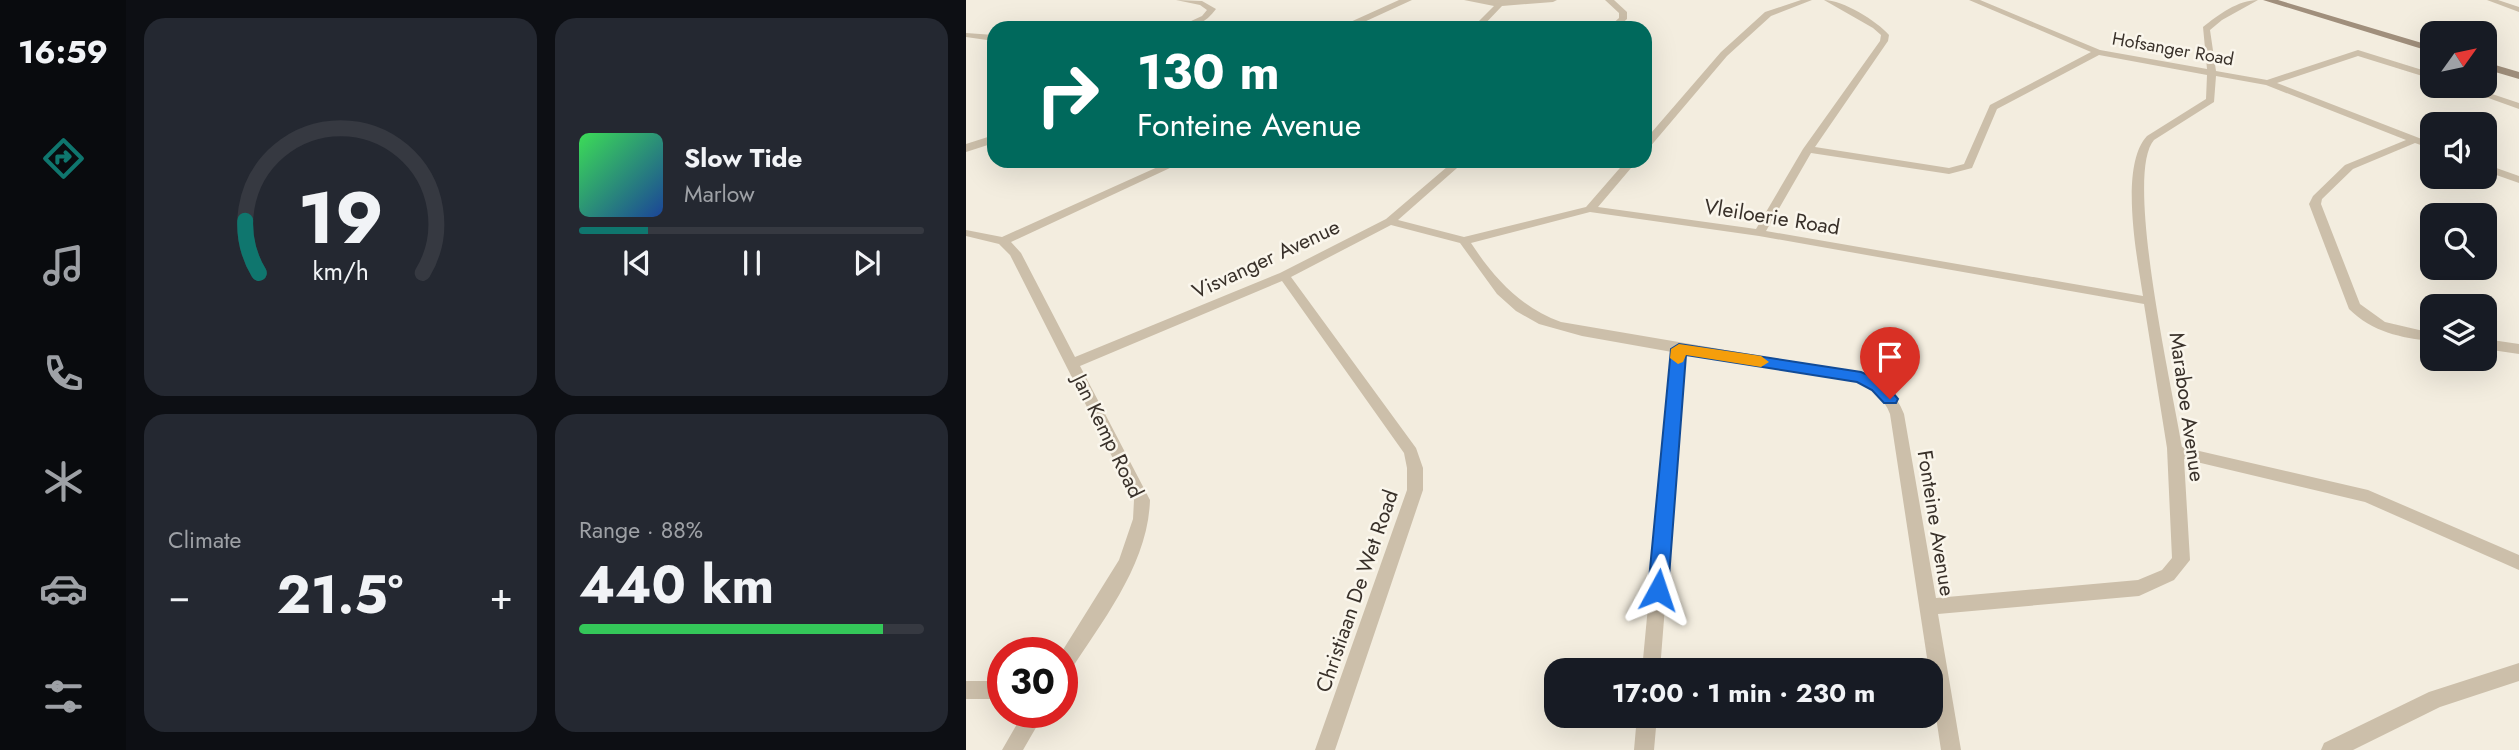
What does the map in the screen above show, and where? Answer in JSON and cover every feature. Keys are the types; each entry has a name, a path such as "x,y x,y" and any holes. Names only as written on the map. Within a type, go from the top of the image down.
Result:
{"main road":[{"path":"2267,0 2420,46"},
{"path":"2298,0 2420,36"},
{"path":"2497,60 2519,66"},
{"path":"2497,69 2519,76"}],"street":[{"path":"1180,0 1202,3 1212,9 1205,18 1198,21"},
{"path":"1358,21 1407,0"},
{"path":"1468,0 1500,4 1553,0"},
{"path":"1609,0 1623,12 1621,21"},
{"path":"1652,138 1724,54 1768,15 1808,0"},
{"path":"1759,233 1808,149 1885,39 1885,35 1876,26 1828,0"},
{"name":"Hofsanger Road","path":"1976,0 2098,52 2268,83 2354,54 2373,56 2420,72"},
{"path":"2254,0 2219,18 2206,29 2207,36 2227,21 2267,0"},
{"path":"2491,0 2519,10"},
{"path":"1483,21 1500,4"},
{"path":"966,36 987,38"},
{"name":"Maraboe Avenue","path":"1928,607 2139,587 2168,575 2181,560 2175,450 2150,301 2136,192 2138,158 2146,141 2209,102 2212,72 2207,36"},
{"path":"1808,149 1949,171 1962,169 1968,166 1993,107 2098,52"},
{"path":"2268,83 2420,141"},
{"path":"2495,98 2519,106"},
{"path":"2416,139 2349,167 2317,198 2315,204 2354,306 2364,318 2389,330 2420,335"},
{"path":"966,148 987,141"},
{"path":"966,233 1003,241 1165,168"},
{"name":"Visvanger Avenue","path":"1072,363 1283,276 1391,221 1452,168"},
{"path":"1590,209 1626,168"},
{"path":"2497,172 2519,180"},
{"name":"Vleiloerie Road","path":"1391,221 1464,241 1590,209 1759,233 2150,301"},
{"name":"Jan Kemp Road","path":"1003,241 1015,253 1138,488 1143,513 1138,539 1127,562 1078,641"},
{"name":"Fonteine Avenue","path":"1464,241 1485,275 1513,301 1541,319 1579,331 1861,377 1888,395 1897,414 1951,750"},
{"name":"Christiaan De Wet Road","path":"1283,276 1411,452 1415,468 1415,490 1325,750"},
{"path":"2497,346 2519,349"},
{"path":"1652,658 1679,349"},
{"path":"2175,450 2368,496 2519,563"},
{"path":"2331,750 2436,699 2519,672"},
{"path":"966,690 987,690"},
{"path":"1012,750 1025,728"},
{"path":"1644,750 1646,728"}],"slow traffic":[{"path":"1678,358 1679,349 1761,362"}],"route":[{"path":"1658,590 1679,349 1861,377 1878,386 1890,399"}]}
